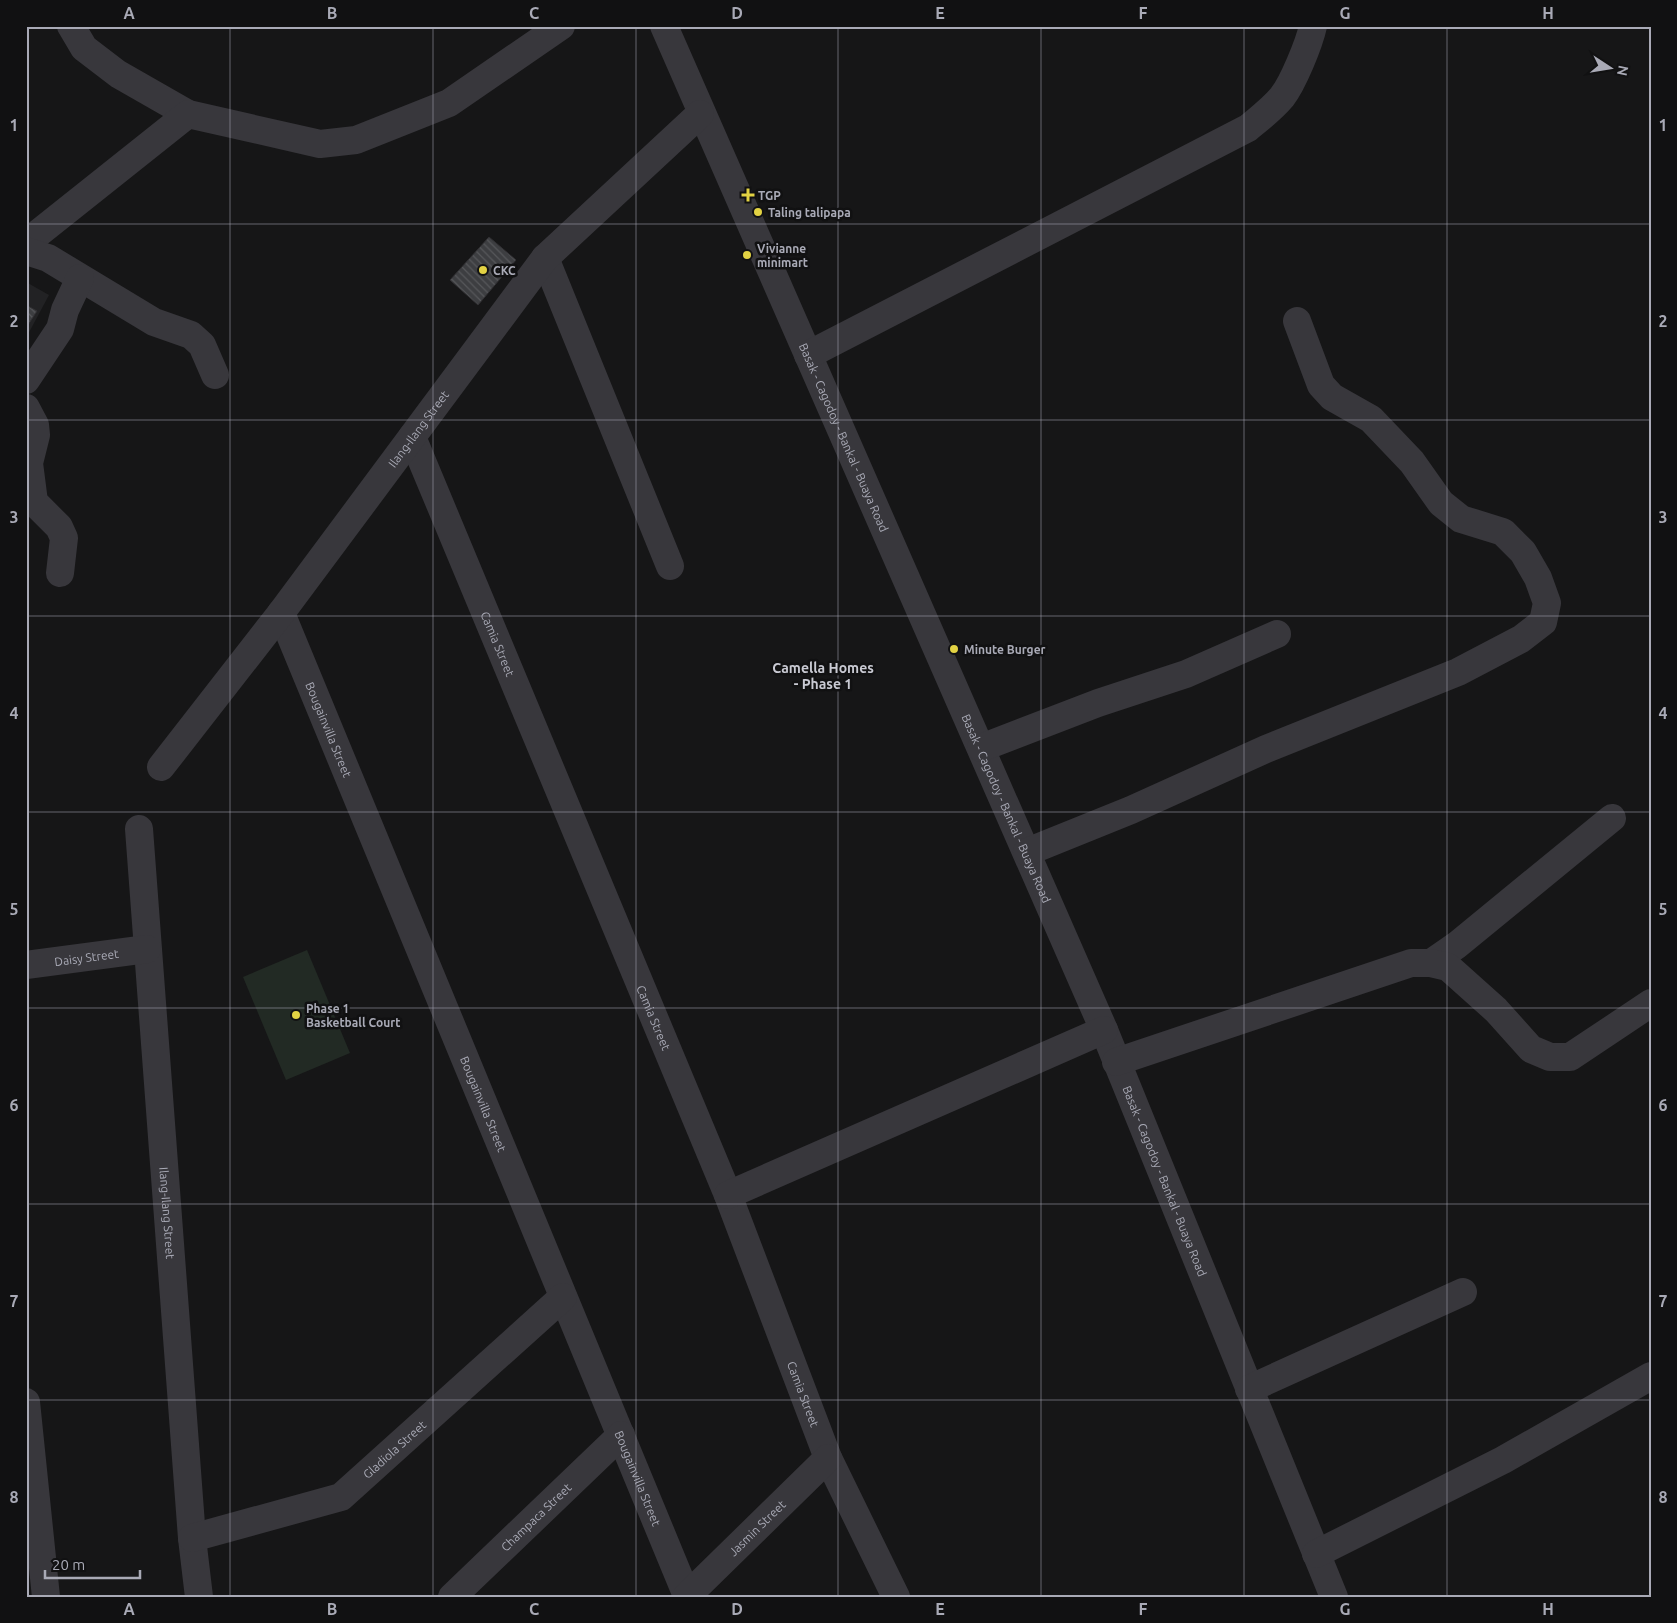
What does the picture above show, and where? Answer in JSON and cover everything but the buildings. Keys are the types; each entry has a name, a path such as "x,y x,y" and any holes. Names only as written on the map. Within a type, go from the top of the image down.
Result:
{"street":[{"path":"71,26 84,48 118,74 188,114 320,144 356,140 449,103 561,26"},
{"name":"Basak - Cagodoy - Bankal - Buaya Road","path":"664,26 700,114 808,355 1104,1030 1334,1597"},
{"path":"808,355 1248,128 1268,112 1284,95 1310,40 1313,26"},
{"path":"26,243 188,114"},
{"name":"Ilang-Ilang Street","path":"161,767 281,613 545,258 700,114"},
{"path":"26,251 48,258 154,322 191,335 202,345 215,375"},
{"path":"545,258 670,566"},
{"path":"26,380 60,329 65,310 80,278"},
{"path":"1027,852 1130,810 1266,749 1458,672 1521,638 1542,622 1547,603 1538,578 1522,552 1503,532 1461,519 1441,503 1412,462 1371,420 1332,397 1320,385 1297,320"},
{"path":"26,408 35,424 36,435 29,463 30,507 59,527 64,538 60,573"},
{"name":"Camia Street","path":"412,437 728,1195 828,1458 896,1597"},
{"name":"Bougainvilla Street","path":"281,613 686,1596"},
{"path":"981,748 1098,703 1186,674 1277,634"},
{"path":"1431,963 1457,946 1612,818"},
{"name":"Ilang-Ilang Street","path":"139,828 192,1538 199,1597"},
{"name":"Daisy Street","path":"26,965 147,949"},
{"path":"1116,1062 1411,964 1431,963 1448,967 1496,1010 1531,1049 1550,1057 1570,1057 1651,1003"},
{"path":"728,1195 1104,1030"},
{"path":"1249,1389 1463,1292"},
{"name":"Gladiola Street","path":"192,1538 341,1497 563,1297"},
{"path":"1316,1554 1503,1460 1651,1376"},
{"path":"26,1402 39,1583"},
{"name":"Champaca Street","path":"452,1597 620,1436"},
{"name":"Jasmin Street","path":"686,1596 828,1458"}],"shaded area":[{"path":"26,282 49,295 26,338"},
{"name":"Phase 1 Basketball Court","path":"307,950 350,1053 286,1080 243,977"}],"place":[{"name":"TGP","path":"748,195"},
{"name":"Taling talipapa","path":"758,212"},
{"name":"Vivianne minimart","path":"747,255"},
{"name":"CKC","path":"483,270"},
{"name":"Minute Burger","path":"954,649"},
{"name":"Phase 1 Basketball Court","path":"296,1015"}],"district":[{"name":"Camella Homes - Phase 1","path":"823,676"}]}
